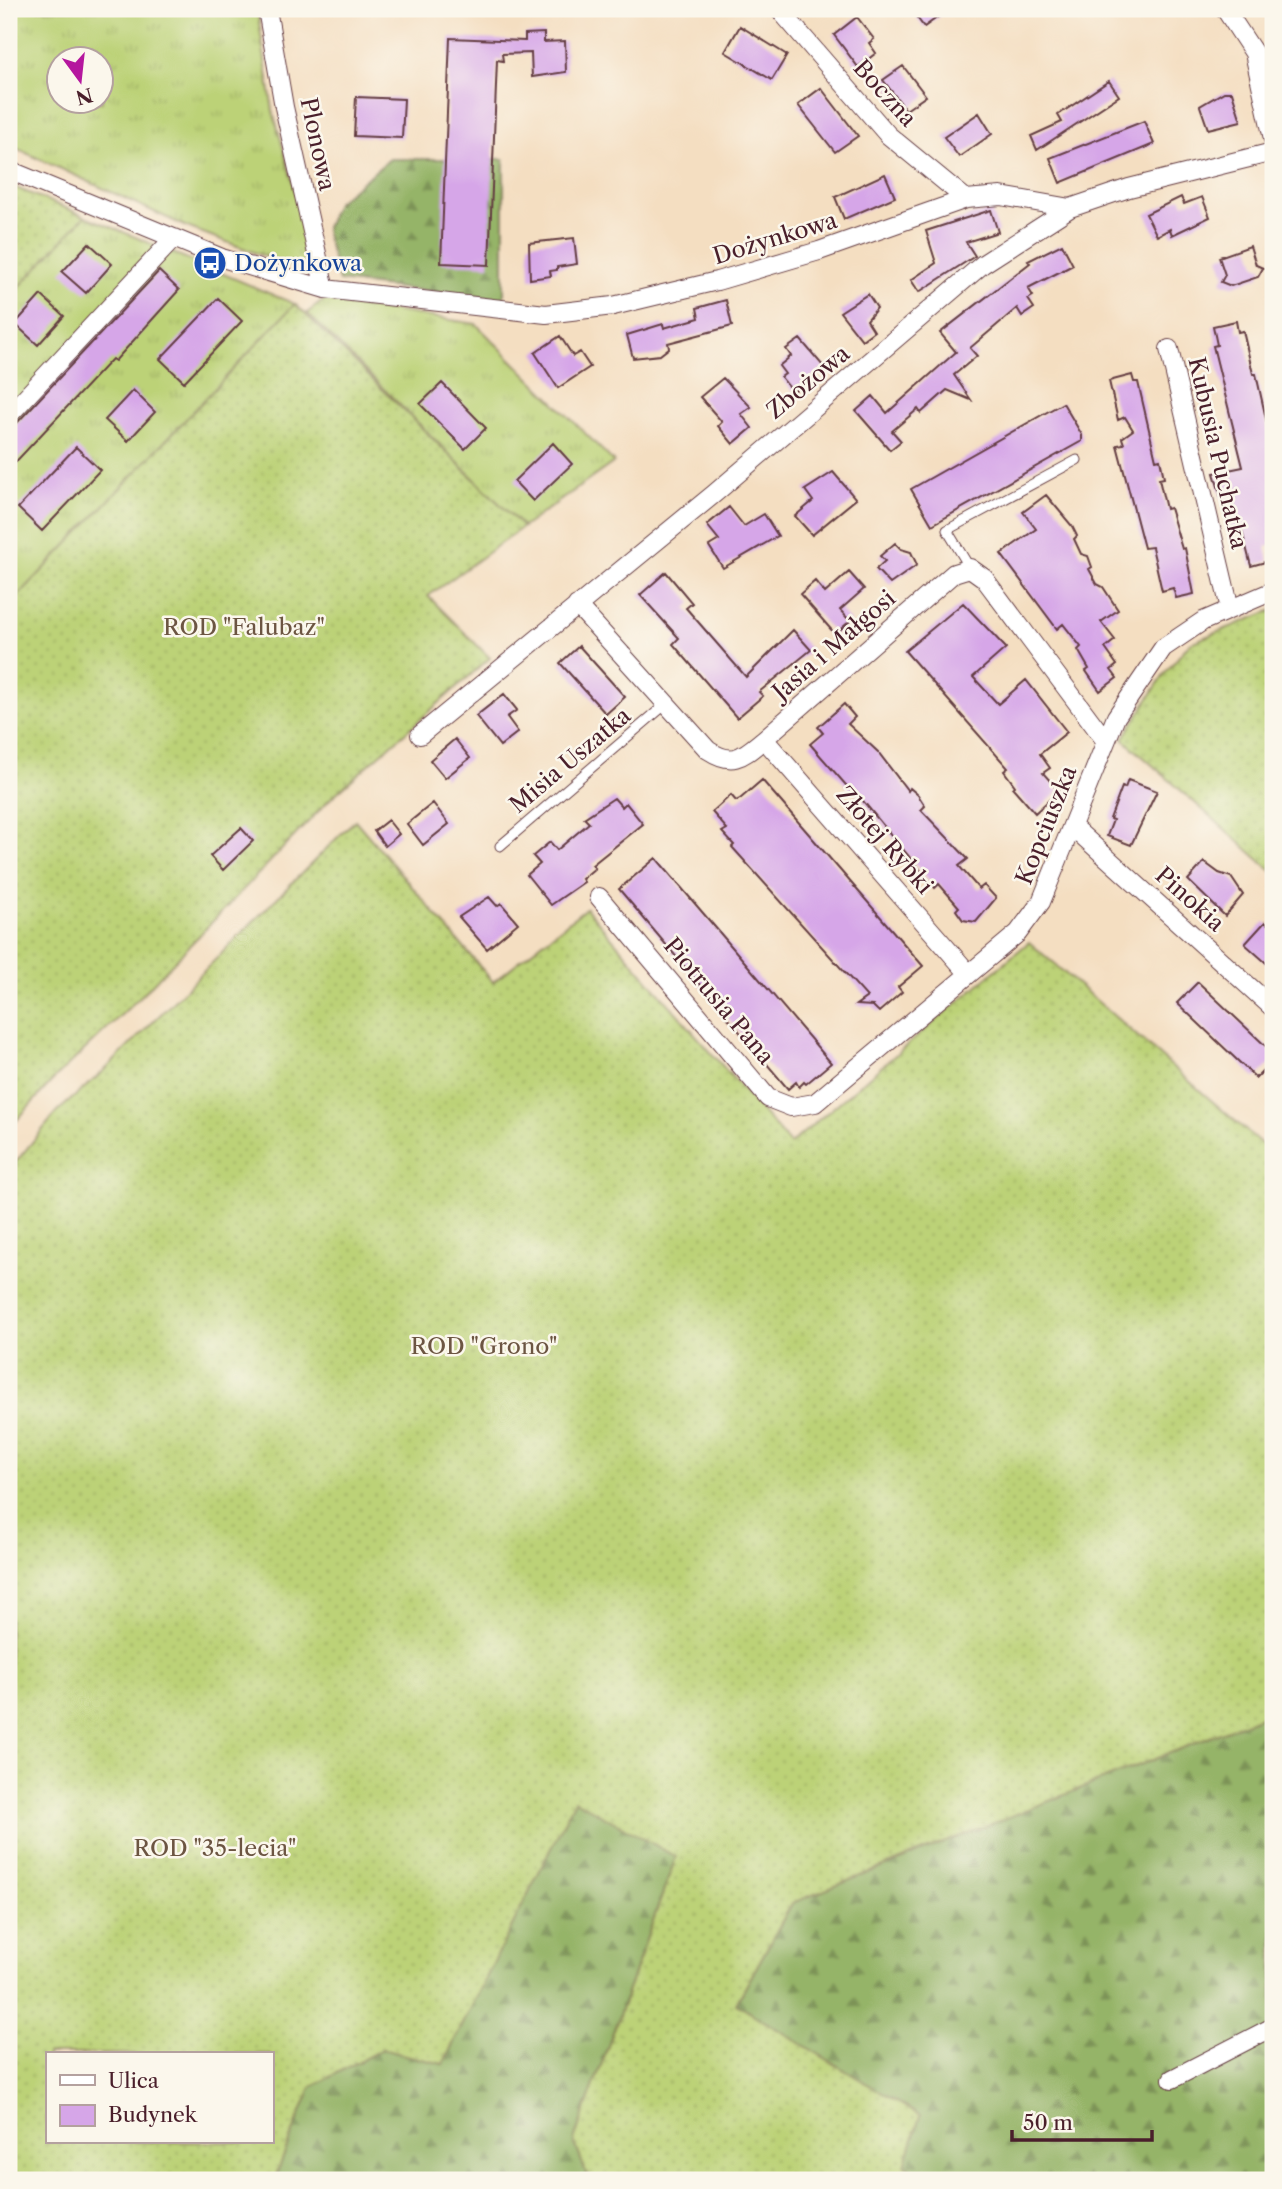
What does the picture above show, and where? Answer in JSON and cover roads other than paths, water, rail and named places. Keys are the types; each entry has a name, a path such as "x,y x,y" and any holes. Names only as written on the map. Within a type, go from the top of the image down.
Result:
{"street":[{"name":"Plonowa","path":"267,9 284,107 325,289"},
{"name":"Boczna","path":"779,9 888,135 966,199"},
{"path":"1225,9 1254,53 1273,139"},
{"name":"Zbożowa","path":"420,735 714,494 983,264 1070,208 1129,188 1273,152"},
{"name":"Dożynkowa","path":"9,170 222,258 325,289 513,312 581,312 717,281 819,251 966,199 1001,196 1070,208"},
{"path":"9,415 174,238"},
{"name":"Kubusia Puchatka","path":"1169,349 1230,609"},
{"path":"970,568 984,578 1105,740"},
{"name":"Jasia i Małgosi","path":"577,605 708,750 721,759 732,760 764,738 954,573 970,568"},
{"name":"Kopciuszka","path":"815,1103 1018,933 1041,902 1074,828 1105,740 1128,698 1163,648 1203,621 1273,591"},
{"name":"Złotej Rybki","path":"764,738 969,974"},
{"name":"Pinokia","path":"1074,828 1273,1008"},
{"name":"Piotrusia Pana","path":"599,897 768,1098 791,1107 815,1103"},
{"path":"1172,2079 1273,2027"}],"lane":[{"path":"970,568 947,530 1077,460"},
{"name":"Misia Uszatka","path":"500,846 666,704"}],"place":[{"name":"Dożynkowa","path":"210,263"}],"park label":[{"name":"ROD \"Falubaz\"","path":"244,627"},
{"name":"ROD \"Grono\"","path":"484,1346"},
{"name":"ROD \"35-lecia\"","path":"215,1848"}]}
